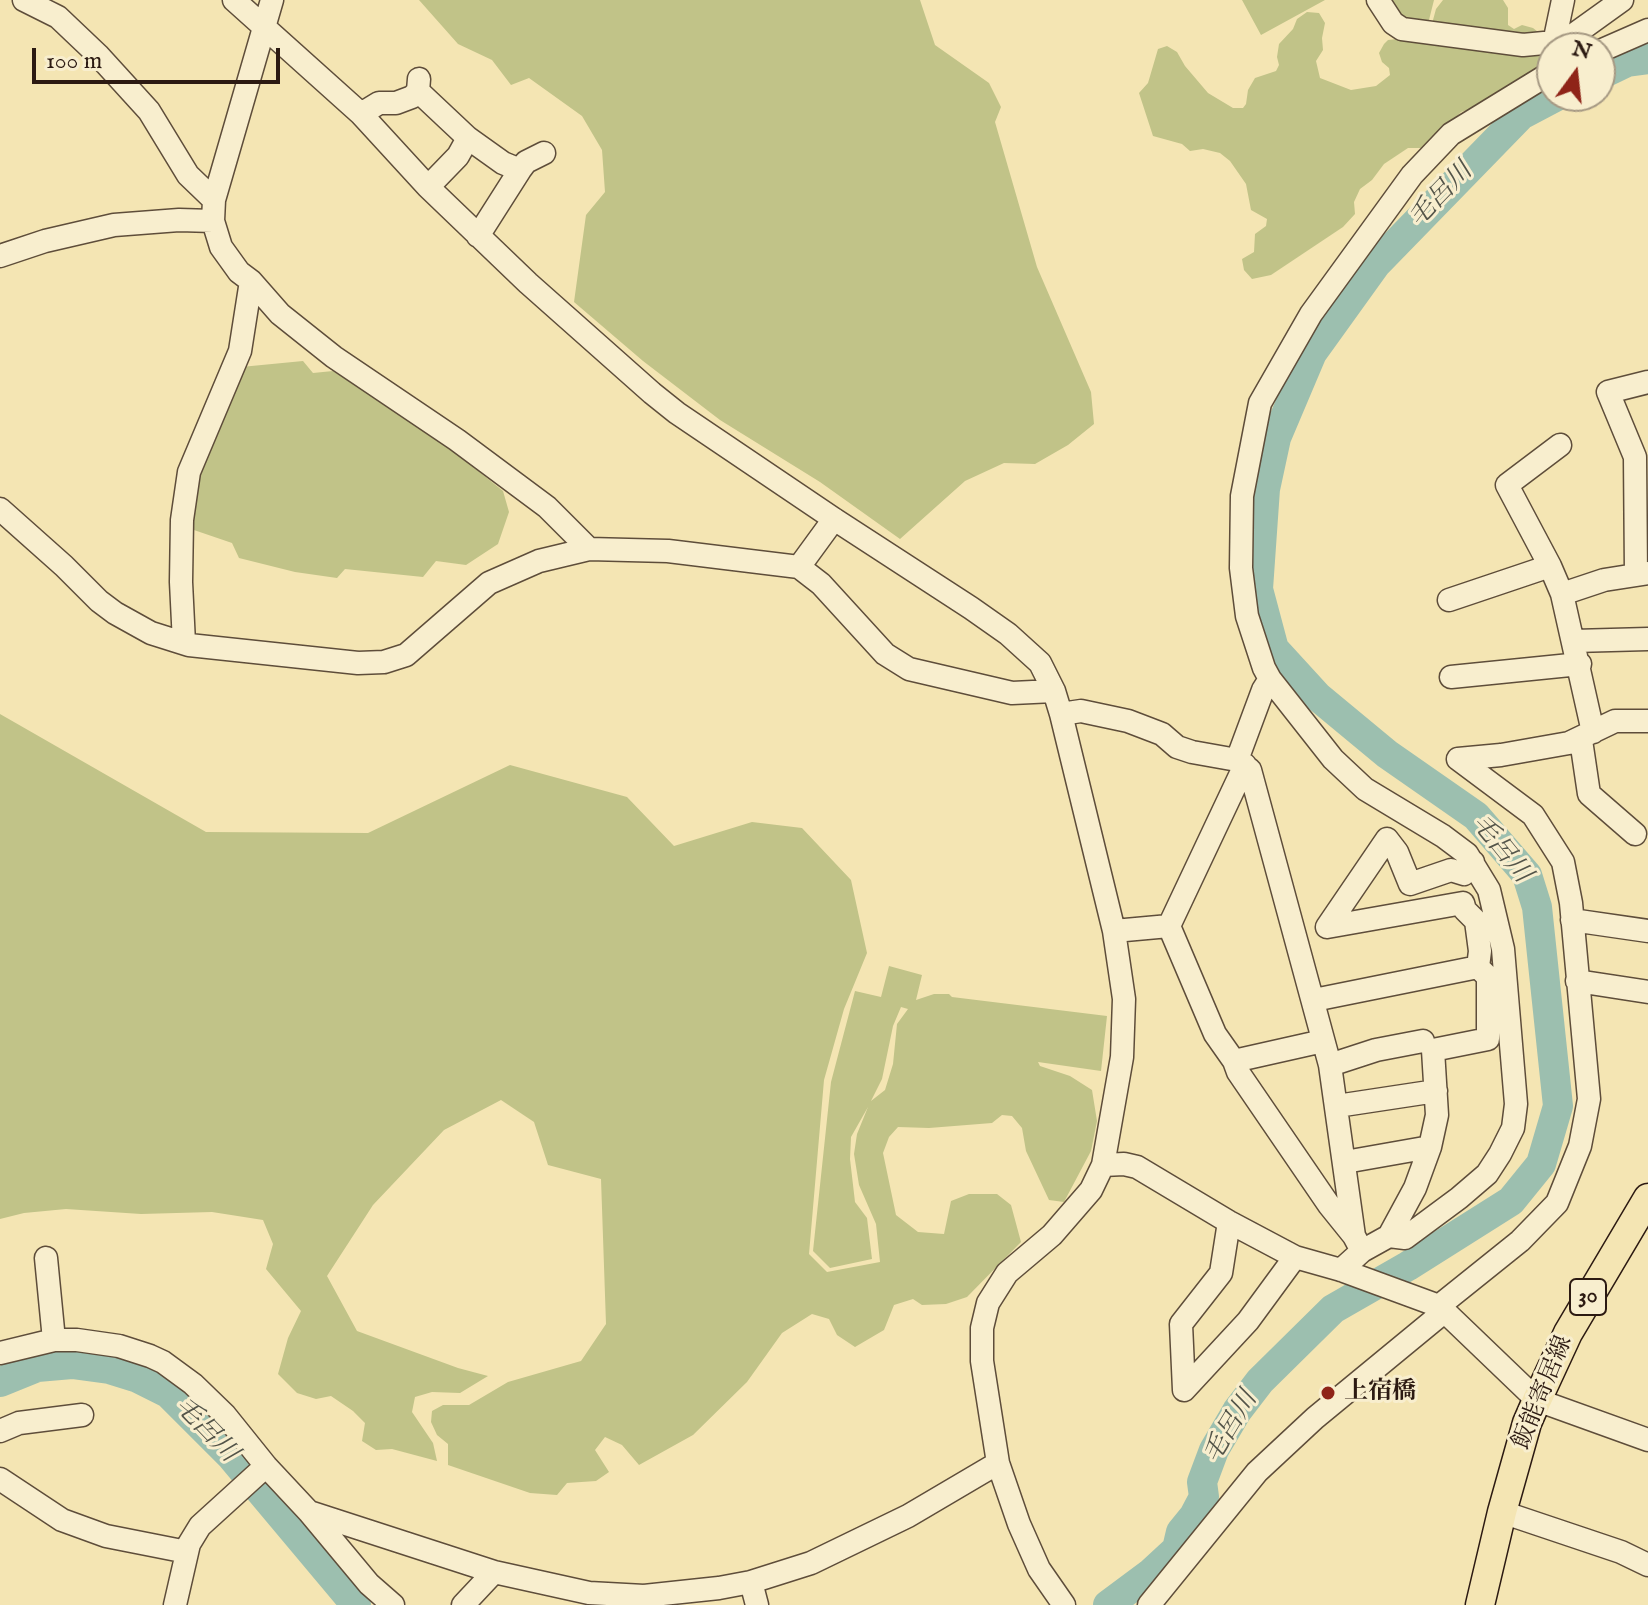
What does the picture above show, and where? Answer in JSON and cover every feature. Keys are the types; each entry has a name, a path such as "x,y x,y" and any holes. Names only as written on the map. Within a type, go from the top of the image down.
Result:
{"main road":[{"name":"飯能寄居線","path":"1480,1605 1527,1423 1568,1333 1648,1198"}],"street":[{"path":"24,0 58,17 149,111 213,210 221,247 239,272 280,314 334,357 457,440 547,507 589,549"},
{"path":"234,0 361,114 428,187 528,283 669,406 1008,634 1040,663 1061,714 1114,931 1124,999 1122,1057 1104,1160 1091,1190 1052,1235 1007,1273 988,1303 982,1328 982,1361 998,1463 1019,1524 1039,1569 1064,1605"},
{"path":"213,210 272,0"},
{"path":"1378,0 1393,23 1402,29 1493,42 1536,44"},
{"path":"1556,32 1563,0"},
{"path":"1578,32 1622,0"},
{"path":"1616,44 1648,30"},
{"path":"1358,1244 1389,1236 1405,1238 1431,1221 1487,1174 1513,1128 1516,1104 1503,949 1489,890 1473,862 1443,836 1365,789 1333,759 1270,679 1247,616 1241,568 1242,496 1260,403 1311,314 1412,175 1451,134 1536,82"},
{"path":"361,114 379,103 396,103 412,97 418,84 468,138 503,163 520,170"},
{"path":"428,187 458,156 468,138"},
{"path":"478,236 526,162 544,153"},
{"path":"0,256 45,241 114,225 179,220 213,210"},
{"path":"184,643 182,520 189,472 240,351 251,281"},
{"path":"1562,594 1604,580 1642,574 1635,457 1608,392 1648,382"},
{"path":"1560,445 1507,485 1562,594 1580,664 1589,794 1635,834"},
{"path":"0,509 115,613 151,633 184,643 358,663 384,662 406,655 489,583 539,561 589,549 668,551 799,567 821,584 885,654 909,669 1012,693 1054,691"},
{"path":"799,567 834,519"},
{"path":"1449,600 1550,566"},
{"path":"1574,641 1648,639"},
{"path":"1451,677 1580,664"},
{"path":"1270,679 1263,690 1241,762 1169,926 1215,1034 1254,1096 1358,1244"},
{"path":"1061,714 1081,711 1148,727 1177,747 1241,762 1250,770 1330,1065 1358,1244 1348,1272"},
{"path":"1149,1605 1257,1472 1438,1307 1539,1223 1557,1203 1580,1146 1589,1099 1572,920 1563,862 1533,815 1458,759 1501,755 1587,736 1615,721 1648,721"},
{"path":"1302,958 1387,839 1397,852 1410,884 1451,870 1464,874 1473,862"},
{"path":"1327,927 1463,903 1465,910 1476,921 1480,951 1478,967"},
{"path":"1572,920 1648,931"},
{"path":"1114,931 1169,926"},
{"path":"1389,1236 1415,1188 1430,1147 1437,1115 1433,1050 1488,1039 1488,977 1478,967"},
{"path":"1314,1000 1478,967"},
{"path":"1577,981 1648,992"},
{"path":"1234,1061 1323,1041"},
{"path":"1330,1065 1376,1050 1423,1041"},
{"path":"1337,1106 1436,1091"},
{"path":"1345,1162 1430,1147"},
{"path":"1104,1160 1137,1167 1295,1257 1348,1272 1438,1307 1537,1400 1648,1440"},
{"path":"1229,1222 1221,1273 1181,1324 1184,1390 1248,1321 1295,1257"},
{"path":"46,1258 54,1340"},
{"path":"0,1353 54,1340 77,1340 119,1346 163,1362 193,1384 225,1415 262,1470 309,1512 369,1584 393,1605"},
{"path":"0,1431 19,1423 82,1415"},
{"path":"309,1512 494,1572 589,1593 644,1601 751,1582 811,1563 858,1542 998,1463"},
{"path":"175,1605 187,1552 200,1526 262,1470"},
{"path":"0,1479 62,1520 106,1536 187,1552"},
{"path":"1502,1512 1621,1552 1648,1565"},
{"path":"463,1605 494,1572"},
{"path":"751,1582 757,1605"}],"green space":[{"path":"419,0 920,0 935,45 989,83 1001,107 995,122 1037,267 1091,392 1094,424 1068,445 1035,464 1004,463 965,481 900,539 820,482 720,420 643,361 574,302 586,215 605,192 602,150 582,116 529,78 511,85 492,60 458,44"},
{"path":"1242,0 1325,0 1261,35"},
{"path":"1384,0 1434,0 1427,28 1401,22"},
{"path":"1443,0 1503,0 1508,8 1508,25 1514,29 1522,25 1538,32 1536,97 1502,117 1489,118 1470,109 1461,112 1428,148 1408,148 1384,164 1372,180 1360,189 1354,202 1355,214 1343,227 1271,275 1252,279 1244,270 1242,259 1254,252 1255,234 1266,226 1267,219 1251,210 1246,184 1230,161 1220,153 1203,149 1190,151 1182,144 1153,136 1139,93 1148,83 1158,49 1167,46 1177,52 1208,93 1233,108 1243,108 1255,78 1276,71 1279,44 1293,29 1297,19 1307,12 1319,13 1325,23 1323,50 1316,61 1320,78 1351,90 1376,86 1390,75 1379,53 1384,44 1397,39 1402,32 1430,31 1436,9"},
{"path":"303,361 313,373 333,371 430,432 503,491 509,512 498,544 466,565 436,561 423,577 345,569 337,578 295,572 239,558 232,543 191,529 200,469 241,367"},
{"path":"0,714 206,832 368,833 510,765 627,797 674,846 752,822 802,828 851,880 867,953 844,1009 824,1080 809,1254 827,1272 880,1262 876,1224 859,1185 854,1154 857,1134 868,1107 851,1137 850,1159 855,1202 867,1218 872,1259 830,1268 813,1251 831,1082 855,991 881,997 889,966 922,975 916,1000 934,994 949,994 952,997 1107,1016 1101,1071 1038,1062 1040,1066 1070,1076 1092,1090 1097,1121 1091,1151 1064,1202 1049,1200 1026,1151 1022,1128 1012,1116 1002,1115 992,1123 898,1127 889,1137 883,1153 896,1215 918,1232 944,1234 951,1201 969,1194 997,1194 1011,1205 1021,1242 967,1297 946,1304 922,1305 913,1299 894,1305 884,1330 855,1347 837,1335 829,1319 812,1314 782,1333 747,1382 693,1435 639,1465 622,1445 605,1437 595,1450 609,1472 596,1481 567,1483 557,1495 530,1493 448,1465 448,1444 437,1435 431,1422 432,1411 443,1405 469,1405 508,1382 581,1361 606,1324 601,1179 548,1165 534,1122 501,1100 444,1130 373,1205 327,1276 357,1331 488,1376 460,1393 432,1392 415,1397 412,1412 433,1443 437,1461 392,1449 376,1450 362,1441 365,1423 353,1411 331,1396 316,1399 297,1393 278,1374 288,1338 301,1311 266,1269 273,1244 263,1220 212,1212 141,1214 66,1209 0,1219","holes":["901,1007 908,1009 897,1024 893,1064 885,1090 871,1101 882,1079 893,1026"]}],"waterway":[{"name":"毛呂川","path":"1616,67 1648,59"},
{"name":"毛呂川","path":"1108,1605 1177,1549 1181,1532 1204,1497 1202,1482 1214,1450 1237,1411 1260,1381 1333,1309 1511,1201 1541,1164 1558,1106 1537,907 1527,875 1476,816 1387,754 1317,696 1274,649 1258,589 1265,489 1276,438 1312,353 1376,264 1521,115 1536,107"},
{"name":"毛呂川","path":"0,1382 37,1367 72,1364 109,1369 138,1378 168,1393 232,1457 356,1605"}],"place":[{"name":"上宿橋","path":"1328,1393"}]}
